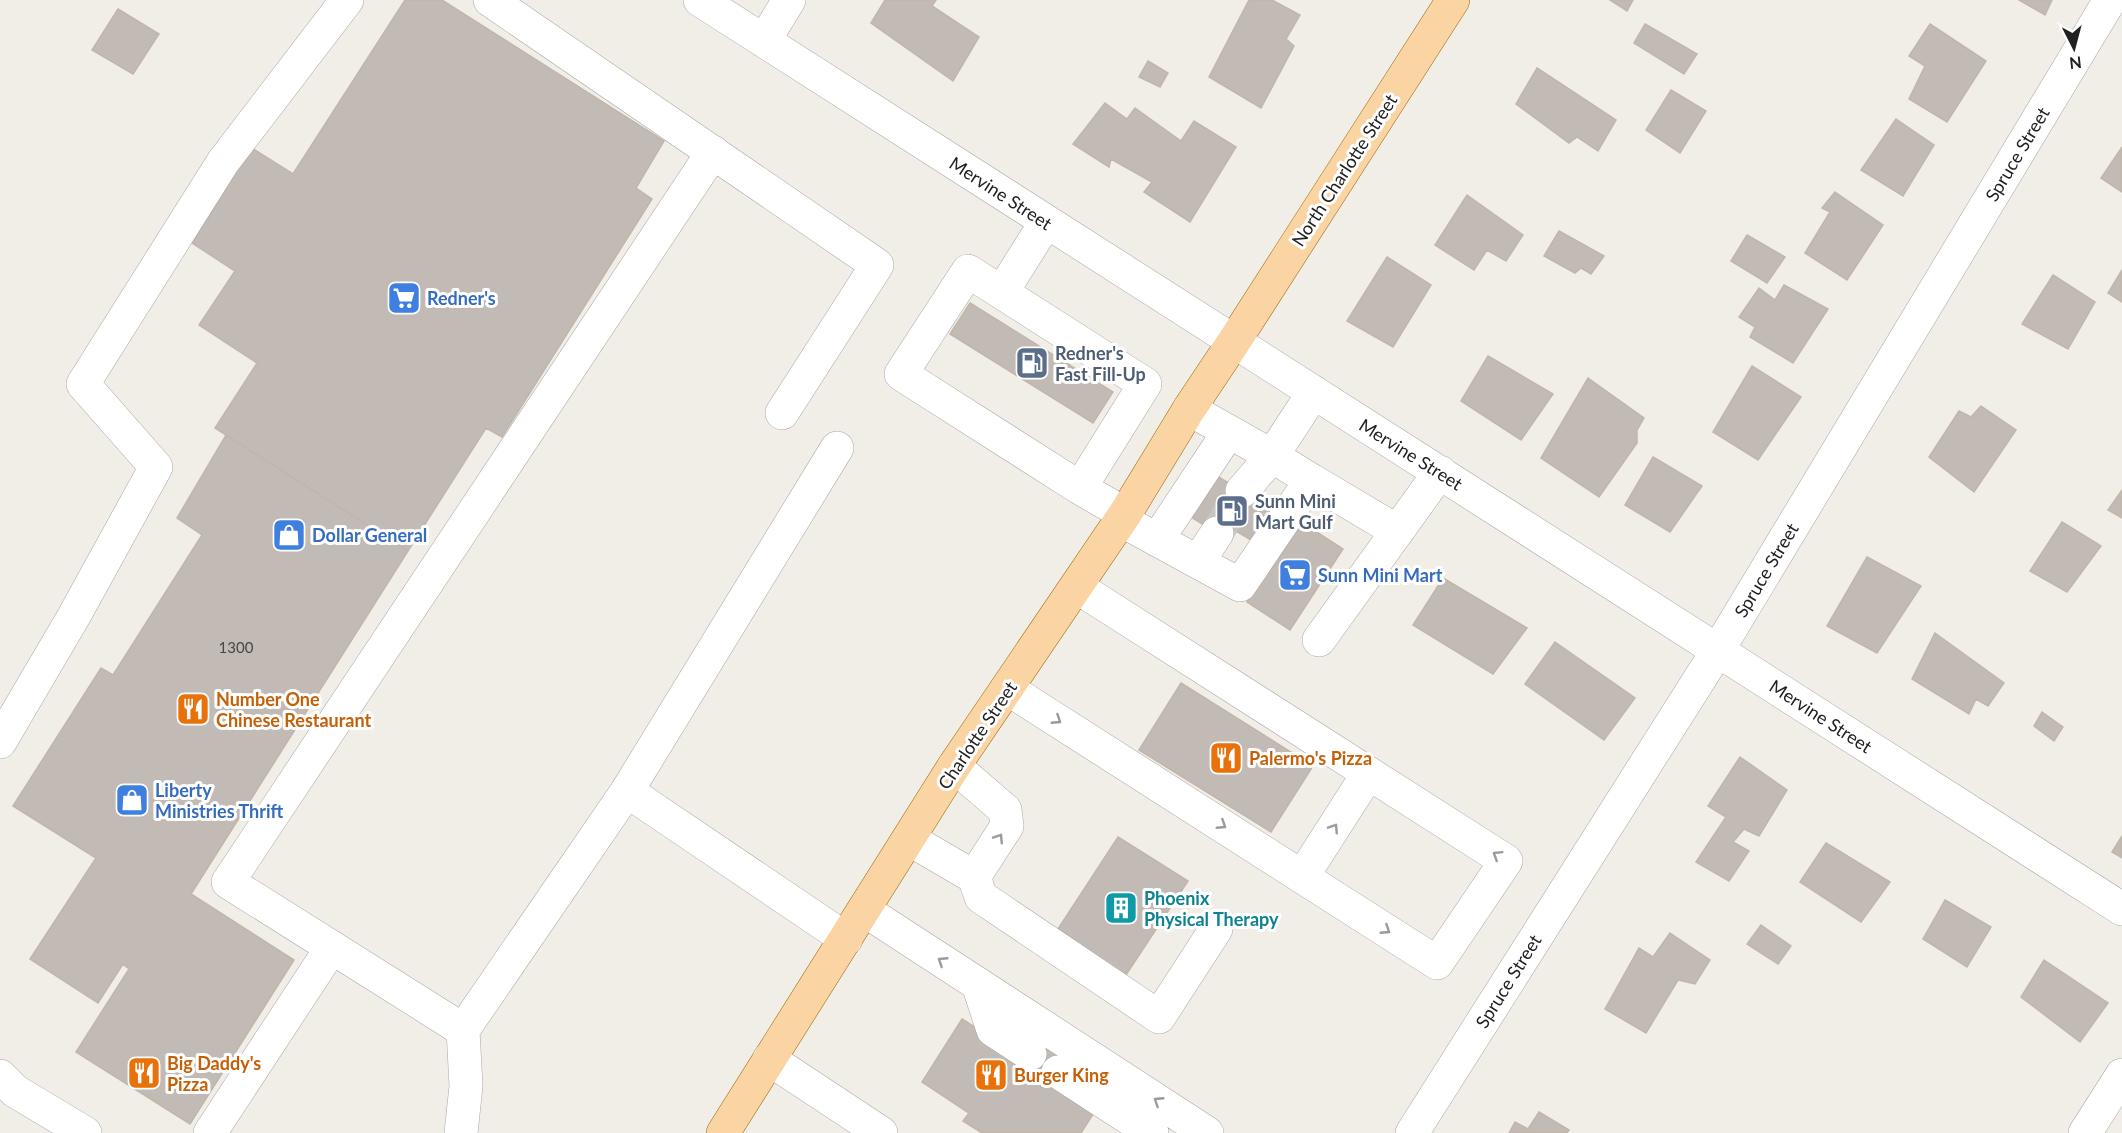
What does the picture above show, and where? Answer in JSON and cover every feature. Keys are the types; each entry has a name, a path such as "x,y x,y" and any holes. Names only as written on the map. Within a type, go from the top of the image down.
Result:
{"main road":[{"name":"North Charlotte Street","path":"1235,340 1453,0"},
{"name":"Charlotte Street","path":"723,1133 954,766 1077,587 1235,340"}],"street":[{"path":"0,742 74,616 156,467 83,384 223,162 347,0"},
{"path":"490,0 877,265 782,413"},
{"name":"Mervine Street","path":"700,0 2122,909"},
{"path":"764,41 789,0"},
{"name":"Spruce Street","path":"1412,1133 1718,650 2110,0"},
{"path":"463,1030 228,882 713,152"},
{"path":"1002,292 1046,222"},
{"path":"1080,488 1145,384 968,271 901,374 1157,540 1239,585 1311,480"},
{"path":"1242,491 1272,456 1314,392"},
{"path":"1189,409 1397,531"},
{"path":"1157,540 1228,433"},
{"path":"462,1133 466,1086 463,1030 627,791 837,448"},
{"path":"1319,640 1440,472"},
{"path":"1198,562 1217,533"},
{"path":"1008,689 1437,963 1506,861 1077,587"},
{"path":"954,766 1005,810 1007,826 974,877"},
{"path":"1302,877 1368,774"},
{"path":"627,791 846,939"},
{"path":"909,839 974,877 981,897 1159,1017 1216,929"},
{"path":"864,910 1207,1133"},
{"path":"210,1133 332,947"},
{"path":"978,984 993,1030 1030,1054"},
{"path":"769,1059 881,1133"},
{"path":"1058,1072 1152,1133"},
{"path":"2085,1133 2122,1075"},
{"path":"0,1076 15,1091 68,1129"}],"building":[{"name":"Redner's","path":"405,0 442,0 664,141 636,188 652,199 502,437 486,428 408,551 215,428 257,363 199,325 235,271 192,243 252,148 293,174"},
{"path":"885,0 936,0 932,6 979,37 953,81 871,23"},
{"path":"1249,0 1272,0 1300,15 1286,39 1294,46 1261,108 1209,77"},
{"path":"1610,0 1633,0 1627,11"},
{"path":"2019,0 2052,0 2045,15"},
{"path":"118,9 159,34 133,74 92,50"},
{"path":"1645,24 1697,54 1684,74 1634,43"},
{"path":"1930,24 1986,61 1947,122 1909,99 1925,66 1909,56"},
{"path":"1148,61 1168,73 1160,87 1139,77"},
{"path":"1537,68 1616,120 1598,151 1577,137 1569,143 1516,104"},
{"path":"1671,90 1706,111 1680,153 1646,130"},
{"path":"1105,103 1127,119 1135,108 1181,141 1194,121 1236,147 1190,222 1144,192 1152,182 1111,159 1109,167 1073,144"},
{"path":"1896,119 1934,145 1903,196 1861,170"},
{"path":"2122,147 2122,192 2101,178"},
{"path":"1835,192 1883,225 1847,280 1805,253 1830,212 1822,208"},
{"path":"1467,195 1523,235 1506,261 1487,250 1474,270 1435,245"},
{"path":"1559,231 1604,256 1591,274 1581,268 1575,273 1544,256"},
{"path":"1747,235 1785,257 1767,283 1731,261"},
{"path":"1387,257 1431,285 1393,347 1347,321"},
{"path":"2122,270 2122,302 2108,293"},
{"path":"2053,275 2095,302 2068,349 2022,324"},
{"path":"1784,285 1828,309 1793,363 1750,337 1755,327 1739,317 1759,288 1775,300"},
{"name":"Redner's Fast Fill-Up","path":"970,303 1113,392 1093,423 950,334"},
{"path":"1488,356 1553,394 1521,440 1461,401"},
{"path":"1752,366 1801,397 1758,460 1713,432"},
{"path":"1588,378 1644,418 1637,430 1637,443 1599,497 1541,458"},
{"path":"1981,406 2016,430 1974,492 1929,457 1959,411 1971,417"},
{"path":"226,435 408,551 191,894 294,960 190,1124 76,1052 129,969 123,964 98,1003 30,959 96,858 13,806 101,668 113,675 202,535 177,518"},
{"path":"1653,457 1702,486 1670,532 1625,505"},
{"name":"Sunn Mini Mart Gulf","path":"1212,473 1245,493 1249,489 1278,507 1256,543 1226,525 1220,535 1186,514"},
{"path":"2122,490 2122,518 2108,510"},
{"name":"Sunn Mini Mart","path":"1298,520 1343,549 1290,630 1247,602"},
{"path":"2062,522 2101,546 2067,592 2030,571"},
{"path":"1867,557 1921,586 1877,653 1827,626"},
{"path":"1443,578 1527,628 1493,674 1413,625"},
{"path":"1935,633 2004,683 1988,706 1976,699 1969,714 1912,679"},
{"path":"1555,642 1635,698 1604,740 1525,684"},
{"name":"Palermo's Pizza","path":"1181,683 1313,766 1271,832 1139,750"},
{"path":"2042,712 2063,727 2054,741 2034,726"},
{"path":"1740,757 1787,790 1759,836 1744,829 1733,842 1749,851 1729,881 1696,862 1726,817 1708,806"},
{"path":"2122,836 2122,858 2112,852"},
{"name":"Phoenix Physical Therapy","path":"1118,837 1188,881 1124,978 1054,935"},
{"path":"1826,843 1890,882 1861,922 1800,882"},
{"path":"1945,900 1991,927 1967,967 1923,939"},
{"path":"1761,925 1791,946 1778,964 1747,944"},
{"path":"1670,933 1710,960 1695,984 1678,980 1646,1033 1605,1009 1639,948 1653,957"},
{"path":"2044,960 2108,1003 2080,1042 2021,997"},
{"name":"Burger King","path":"962,1019 1026,1060 1037,1043 1064,1061 1099,1105 1081,1133 982,1133 963,1121 969,1113 922,1082"},
{"path":"1539,1112 1569,1130 1567,1133 1509,1133 1515,1122 1528,1129"}],"tunnel":[{"path":"1217,533 1242,491"}],"place":[{"name":"Redner's","path":"404,298"},
{"name":"Redner's Fast Fill-Up","path":"1032,363"},
{"name":"Sunn Mini Mart Gulf","path":"1232,511"},
{"name":"Dollar General","path":"289,535"},
{"name":"Sunn Mini Mart","path":"1295,575"},
{"name":"Number One Chinese Restaurant","path":"193,709"},
{"name":"Palermo's Pizza","path":"1226,758"},
{"name":"Liberty Ministries Thrift","path":"132,800"},
{"name":"Phoenix Physical Therapy","path":"1121,908"},
{"name":"Big Daddy's Pizza","path":"144,1073"},
{"name":"Burger King","path":"991,1075"}]}
